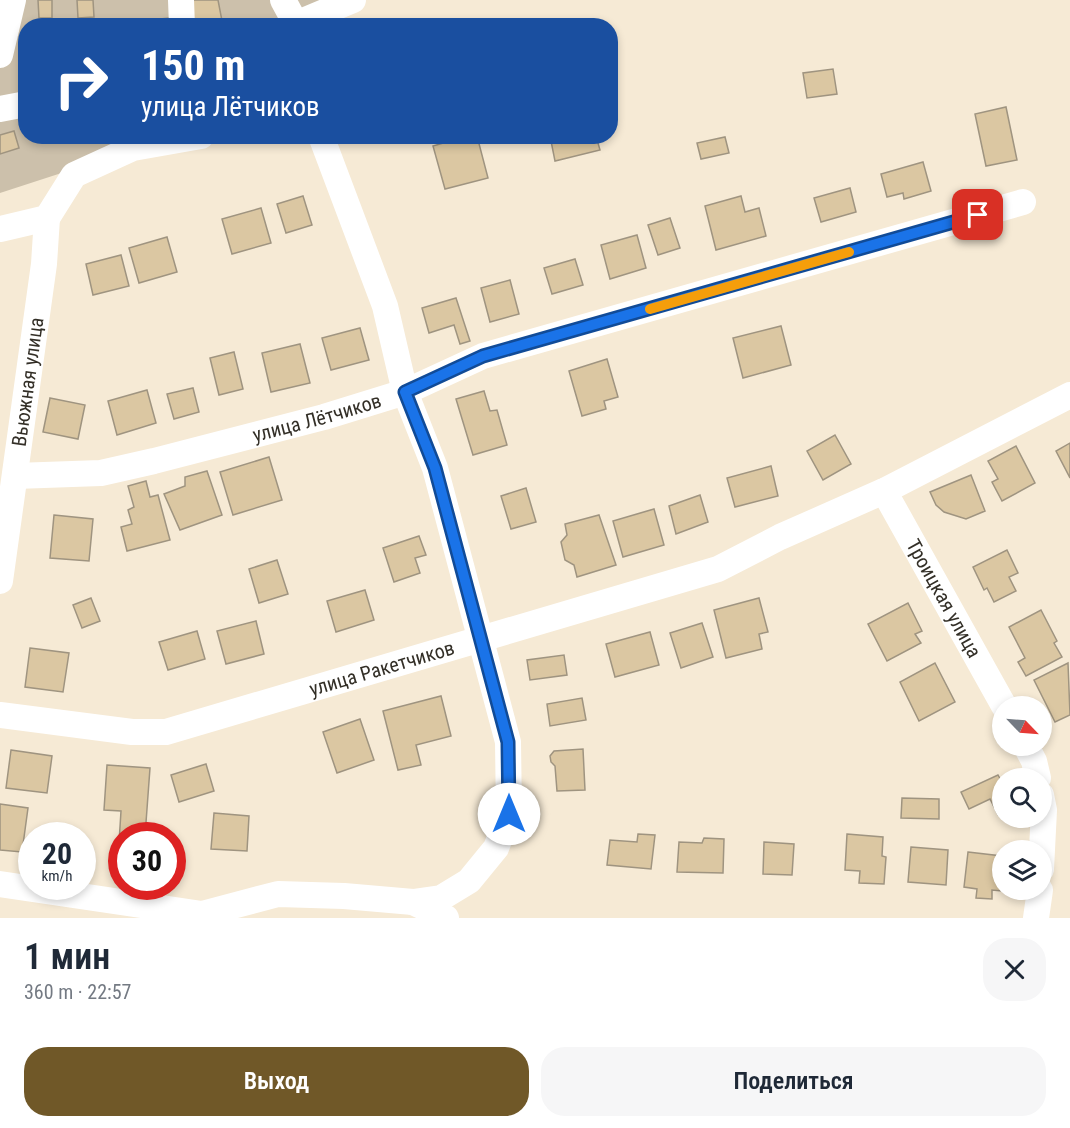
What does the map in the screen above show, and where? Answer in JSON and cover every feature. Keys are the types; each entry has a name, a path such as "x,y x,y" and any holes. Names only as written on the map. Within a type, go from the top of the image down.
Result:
{"street":[{"path":"0,55 13,0"},
{"path":"181,0 182,18"},
{"path":"283,0 291,18"},
{"path":"318,18 338,12"},
{"path":"0,109 18,106"},
{"path":"0,229 47,218 74,175 134,148 156,144"},
{"path":"0,884 202,914 278,894 343,907 413,902 441,897 469,880 496,848 509,814 508,742 435,468 405,392 385,306 324,144"},
{"name":"улица Лётчиков","path":"15,476 101,472 154,461 324,417 405,392 483,356 1023,202"},
{"name":"Вьюжная улица","path":"0,581 45,264 47,218"},
{"name":"улица Ракетчиков","path":"0,715 132,732 166,732 718,569 780,537 884,491 1070,395"},
{"name":"Троицкая улица","path":"884,491 998,696"},
{"path":"1036,918 1039,900"},
{"path":"413,902 446,918"}],"shaded area":[{"path":"0,0 328,0 298,18 18,18 18,144 141,144 83,166 0,193"}],"building":[{"path":"38,0 52,0 52,18 39,18"},
{"path":"77,0 93,0 94,17 78,18"},
{"path":"187,0 218,0 221,18 190,18"},
{"path":"833,69 837,94 807,98 803,73"},
{"path":"1006,107 1017,160 986,166 975,114"},
{"path":"14,131 19,148 0,154 0,135"},
{"path":"725,137 729,153 701,159 697,143"},
{"path":"479,144 488,178 445,189 433,146"},
{"path":"552,144 598,144 600,150 555,161"},
{"path":"923,162 931,191 904,199 903,193 887,197 881,174"},
{"path":"850,188 856,212 821,222 814,198"},
{"path":"303,196 312,225 286,233 277,204"},
{"path":"741,196 745,212 759,208 766,236 716,250 705,206"},
{"path":"261,208 271,243 232,254 222,219"},
{"path":"670,218 680,248 658,255 648,225"},
{"path":"637,235 646,268 610,279 601,245"},
{"path":"167,237 177,272 139,283 129,248"},
{"path":"121,255 129,286 93,295 86,264"},
{"path":"575,259 583,285 552,294 544,268"},
{"path":"510,280 519,314 490,322 481,288"},
{"path":"456,298 470,341 460,344 454,325 429,333 422,308"},
{"path":"781,326 791,365 743,378 733,338"},
{"path":"360,328 369,360 331,370 322,338"},
{"path":"300,344 310,383 271,392 262,353"},
{"path":"234,352 243,389 219,395 210,358"},
{"path":"607,359 618,397 604,401 606,409 582,416 569,371"},
{"path":"193,388 199,412 174,419 167,394"},
{"path":"147,390 156,423 117,435 108,401"},
{"path":"484,391 490,411 497,410 507,445 473,455 456,399"},
{"path":"50,398 85,405 78,439 43,432"},
{"path":"835,435 851,464 823,480 807,451"},
{"path":"1070,443 1070,478 1056,451"},
{"path":"1016,446 1035,483 1002,501 992,482 998,479 988,461"},
{"path":"269,457 282,500 233,515 220,472"},
{"path":"771,466 778,496 735,507 727,478"},
{"path":"207,471 222,515 180,530 164,494 185,486 185,477"},
{"path":"971,475 985,511 966,519 944,512 936,505 930,492"},
{"path":"146,481 150,497 158,495 170,540 127,551 121,527 132,524 128,510 134,507 128,486"},
{"path":"526,488 536,522 511,529 501,496"},
{"path":"700,495 708,522 676,534 669,506"},
{"path":"654,509 664,545 623,557 613,521"},
{"path":"54,515 93,519 89,561 50,558"},
{"path":"599,515 616,565 577,577 574,565 565,560 561,542 567,535 565,524"},
{"path":"419,536 426,555 415,558 420,573 394,582 383,548"},
{"path":"1007,550 1018,573 1009,577 1016,591 994,602 987,588 984,590 973,567"},
{"path":"277,560 288,594 259,603 249,569"},
{"path":"365,590 374,620 336,632 327,601"},
{"path":"91,598 100,621 82,628 73,605"},
{"path":"759,598 768,632 759,634 762,649 726,658 714,610"},
{"path":"908,603 922,631 915,634 921,643 887,661 868,624"},
{"path":"1041,610 1057,641 1054,643 1062,657 1026,676 1018,662 1025,658 1009,627"},
{"path":"256,621 264,654 226,664 217,631"},
{"path":"702,623 713,657 681,668 670,633"},
{"path":"197,631 205,659 168,670 159,642"},
{"path":"650,632 659,665 615,677 606,644"},
{"path":"30,648 69,653 63,692 25,687"},
{"path":"564,655 567,675 530,680 527,660"},
{"path":"935,663 955,702 919,721 900,682"},
{"path":"1068,663 1070,715 1055,722 1052,716 1052,696 1042,696 1034,680"},
{"path":"441,696 451,736 416,745 421,765 398,770 383,711"},
{"path":"582,698 586,720 550,726 547,704"},
{"path":"360,719 374,760 337,773 323,732"},
{"path":"583,749 585,790 557,791 555,766 550,756 554,751"},
{"path":"11,750 52,756 47,793 6,788"},
{"path":"206,764 214,791 179,802 171,775"},
{"path":"107,765 150,768 146,822 120,822 121,811 104,810"},
{"path":"992,778 992,803 990,799 969,809 961,792"},
{"path":"902,798 939,799 939,819 901,818"},
{"path":"0,804 28,808 26,822 18,822 18,852 0,850"},
{"path":"214,813 249,816 247,851 211,849"},
{"path":"638,834 655,835 651,869 607,865 610,840 637,842"},
{"path":"847,834 883,837 882,856 886,857 884,884 859,883 860,871 845,870"},
{"path":"704,838 724,839 723,873 677,872 679,842 702,843"},
{"path":"764,842 794,844 792,875 763,874"},
{"path":"911,847 948,850 946,885 908,882"},
{"path":"968,852 992,855 992,899 976,898 977,889 964,887"}],"slow traffic":[{"path":"650,309 849,252"}],"route":[{"path":"509,814 508,742 435,468 405,392 483,356 978,215"}]}
